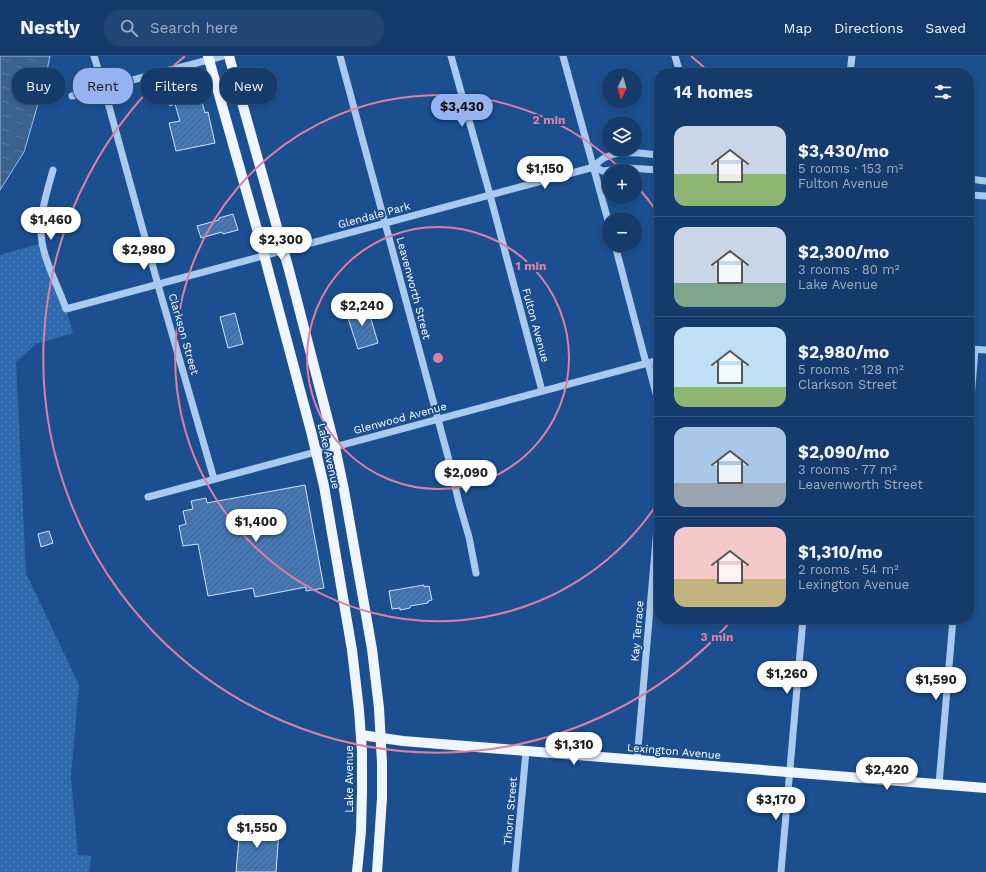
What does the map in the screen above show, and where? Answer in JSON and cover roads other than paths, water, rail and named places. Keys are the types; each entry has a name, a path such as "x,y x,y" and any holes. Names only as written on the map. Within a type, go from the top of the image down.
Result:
{"main road":[{"name":"Lake Avenue","path":"229,56 284,251 335,447 346,497 372,648 377,688 381,739 382,803 377,872"},
{"name":"Lake Avenue","path":"209,58 264,256 324,486 353,656 357,688 361,735 362,798 357,872"},
{"name":"Lexington Avenue","path":"361,735 402,741 986,788"}],"street":[{"name":"Clarkson Street","path":"94,56 98,68"},
{"path":"133,80 209,58 223,56"},
{"name":"Leavenworth Street","path":"340,56 450,464 461,512 469,537 476,573"},
{"name":"Fulton Avenue","path":"451,56 542,391"},
{"path":"563,56 606,212"},
{"path":"675,56 679,68"},
{"path":"851,68 852,56"},
{"name":"Clarkson Street","path":"108,104 158,285 214,479"},
{"name":"Glendale Park","path":"53,170 42,214 41,234 44,253 66,309 594,167 603,158 617,154 634,153 654,155"},
{"name":"Glendale Park","path":"594,167 604,171 628,168 654,170"},
{"path":"974,180 986,181"},
{"path":"974,195 986,196"},
{"path":"616,252 654,388"},
{"path":"974,349 986,350"},
{"name":"Glenwood Avenue","path":"148,497 654,361"},
{"name":"Kay Terrace","path":"637,760 654,562"},
{"path":"781,872 803,624"},
{"path":"939,784 953,624"},
{"name":"Thorn Street","path":"515,872 526,751"}],"water":[{"path":"0,56 50,56 48,68 12,68 12,104 38,104 24,152 0,190"}]}
